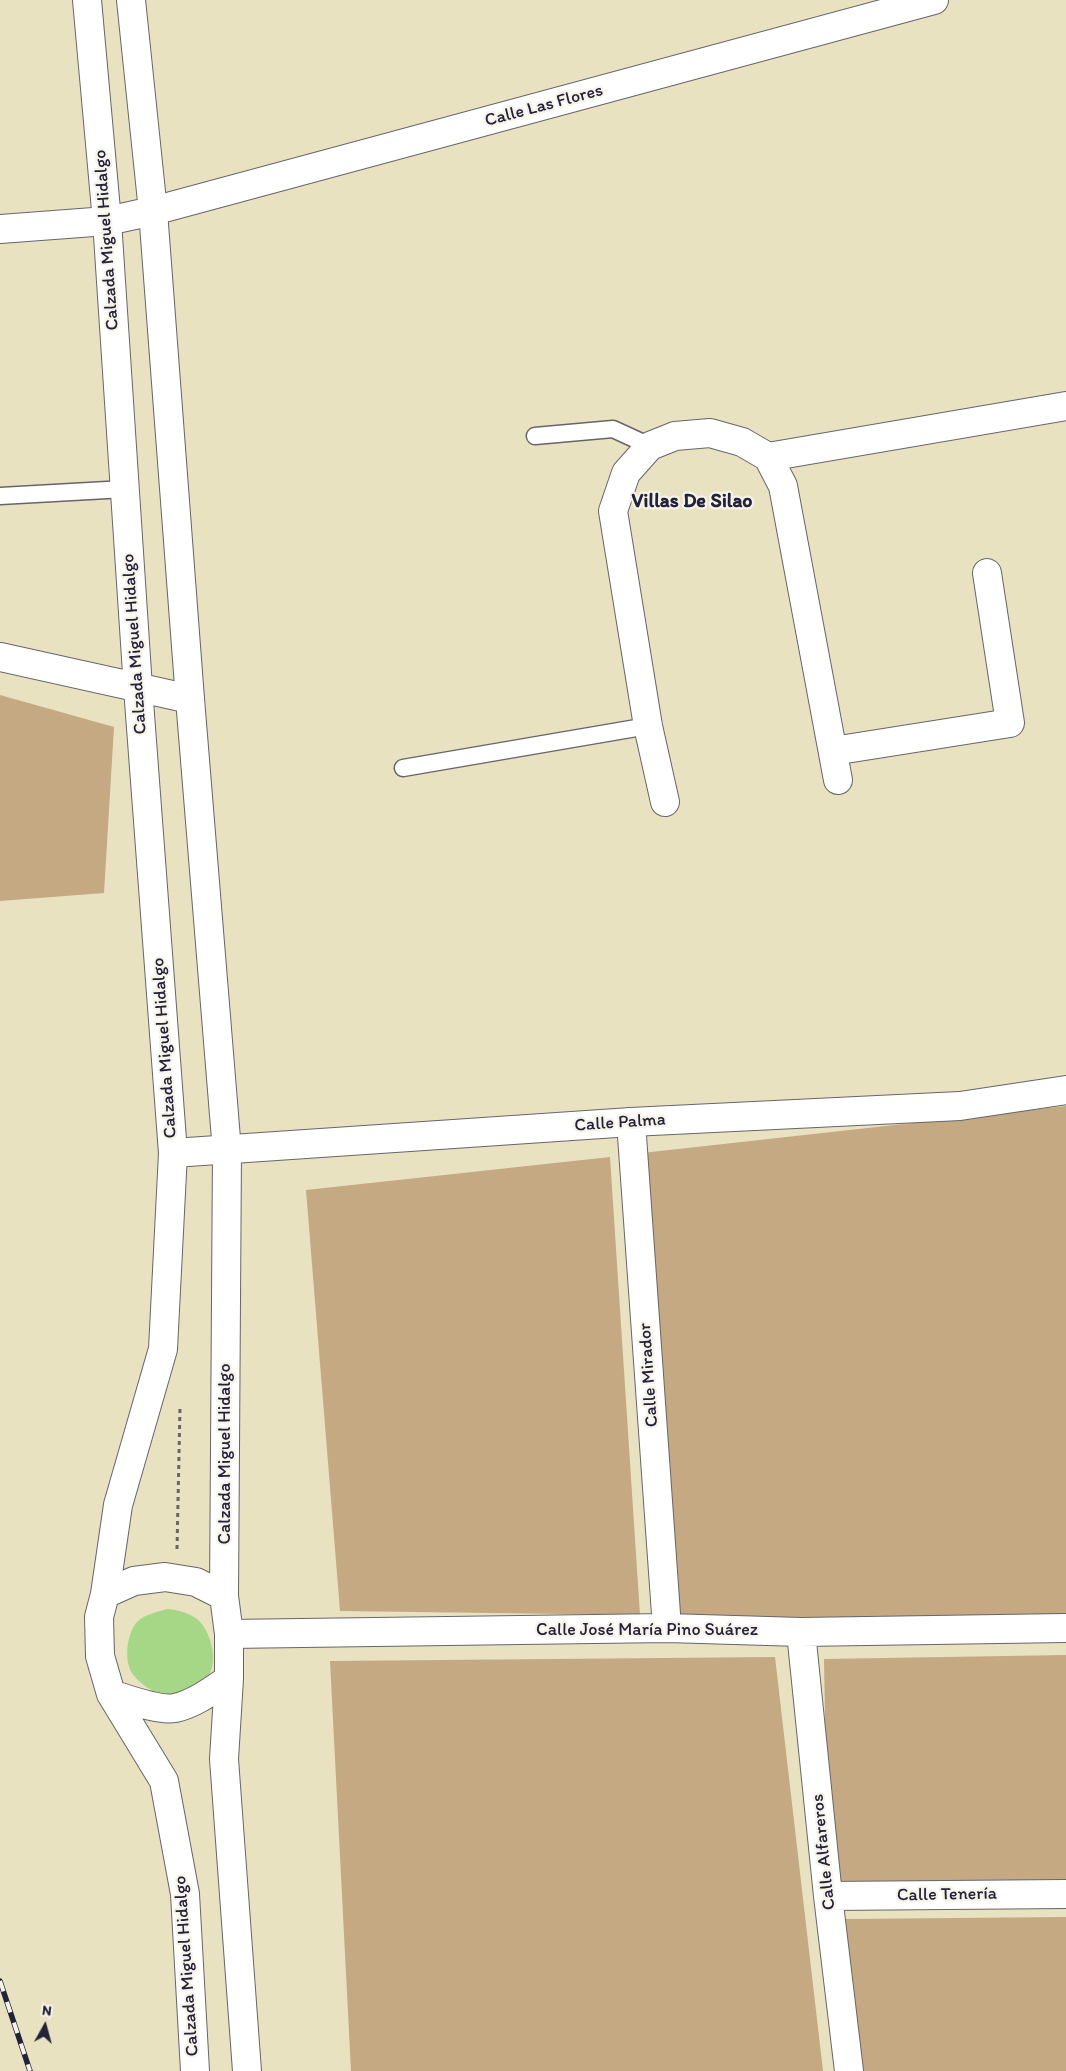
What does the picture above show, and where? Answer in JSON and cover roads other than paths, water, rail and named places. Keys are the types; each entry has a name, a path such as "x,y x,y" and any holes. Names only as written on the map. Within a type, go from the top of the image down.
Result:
{"street":[{"name":"Calzada Miguel Hidalgo","path":"87,0 107,221 138,688 173,1153 163,1350 118,1505 99,1617 100,1656 111,1694 164,1781 185,1894 196,2071"},
{"name":"Calzada Miguel Hidalgo","path":"131,0 153,211 227,1150 224,1596 229,1634 229,1679 224,1759 247,2071"},
{"name":"Calle Las Flores","path":"0,229 107,221 153,211 934,0"},
{"path":"768,457 1066,406"},
{"path":"665,802 648,726 613,511 626,473 650,446 675,436 710,433 742,442 768,457 783,486 838,780"},
{"path":"833,751 1010,723 987,573"},
{"path":"0,657 190,699"},
{"name":"Calle Palma","path":"173,1153 631,1122 960,1106 1066,1090"},
{"name":"Calle Mirador","path":"631,1122 667,1628"},
{"path":"104,1594 134,1581 165,1577 196,1582 224,1596"},
{"name":"Calle José María Pino Suárez","path":"229,1634 667,1628 801,1632 1066,1628"},
{"name":"Calle Alfareros","path":"801,1632 828,1896 849,2071"},
{"path":"111,1694 141,1704 174,1708 202,1696 229,1679"},
{"name":"Calle Tenería","path":"828,1896 1066,1894"},
{"path":"192,2071 193,2032"}],"lane":[{"path":"535,436 613,429 650,446"},
{"path":"0,496 125,490"},
{"path":"403,768 648,726"}],"railway":[{"path":"0,1981 30,2071"}],"district":[{"name":"Villas De Silao","path":"692,502"}]}
